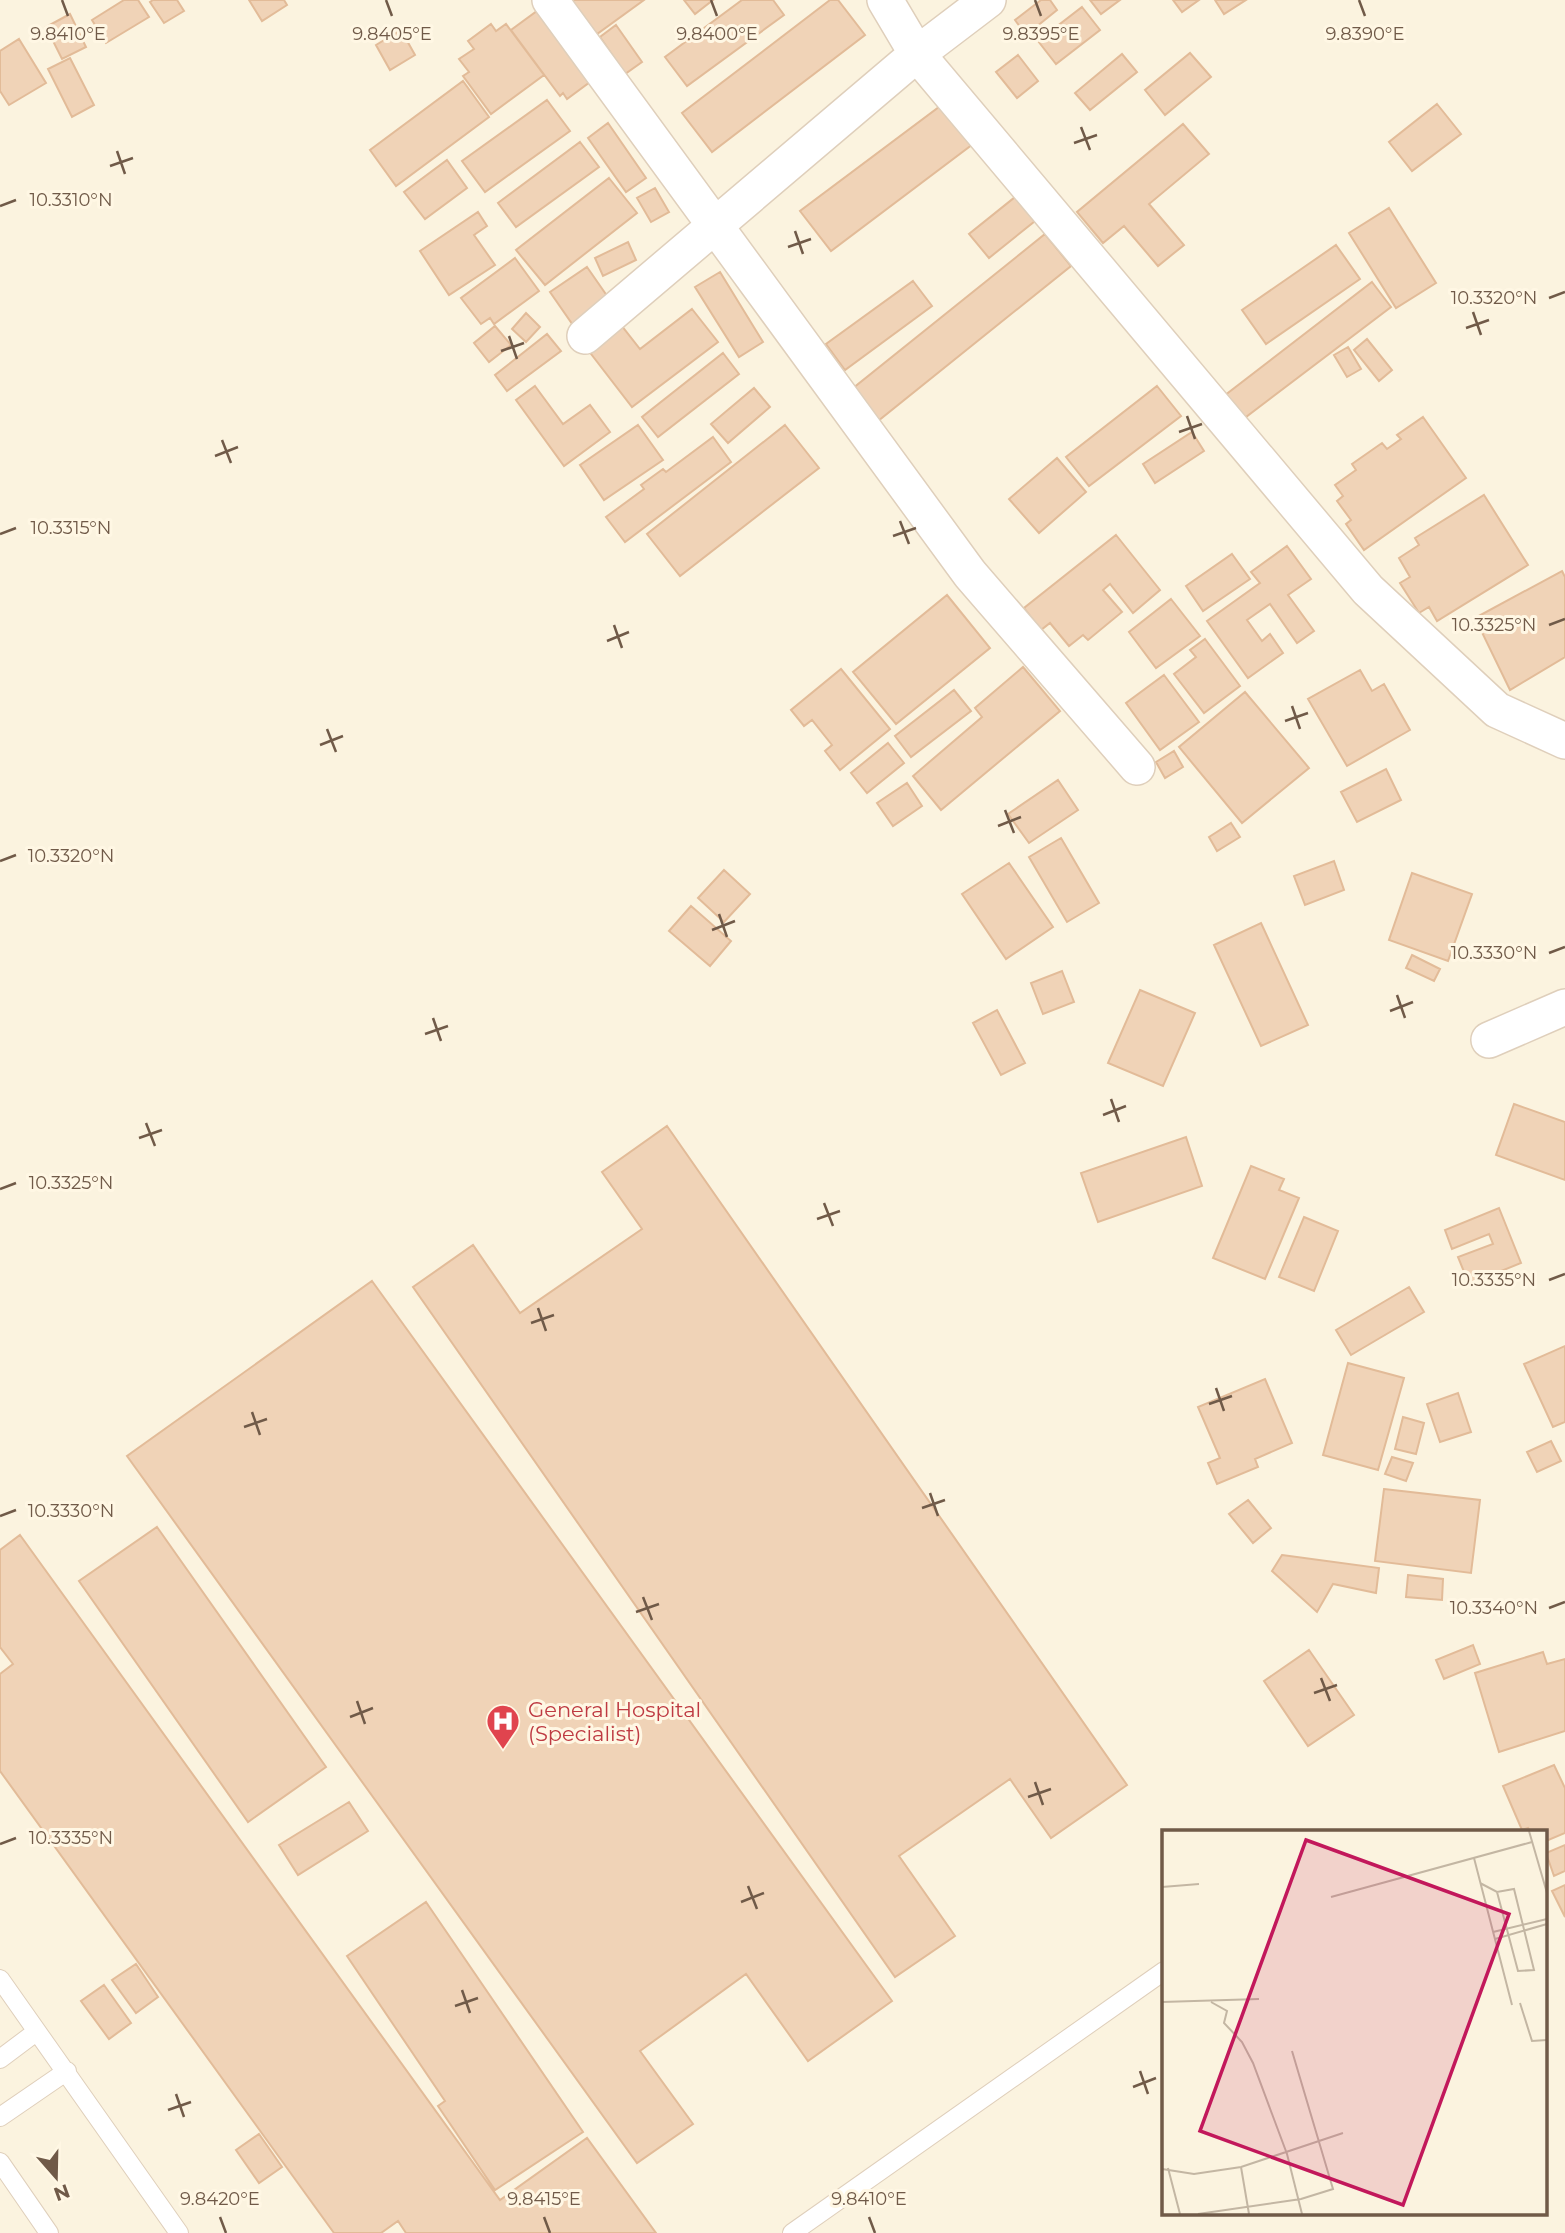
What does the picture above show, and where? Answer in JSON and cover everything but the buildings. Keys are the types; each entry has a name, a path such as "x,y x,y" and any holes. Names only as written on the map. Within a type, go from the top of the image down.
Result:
{"street":[{"path":"550,0 970,574 1137,767"},
{"path":"886,0 917,54 1368,590 1497,710 1565,741"},
{"path":"585,336 917,54 988,0"},
{"path":"1489,1040 1565,1007"}],"lane":[{"path":"792,2233 1162,1971"},
{"path":"0,1979 179,2233"},
{"path":"0,2059 36,2032"},
{"path":"0,2117 67,2071"},
{"path":"0,2162 49,2233"}],"place":[{"name":"General Hospital (Specialist)","path":"503,1751"}]}
